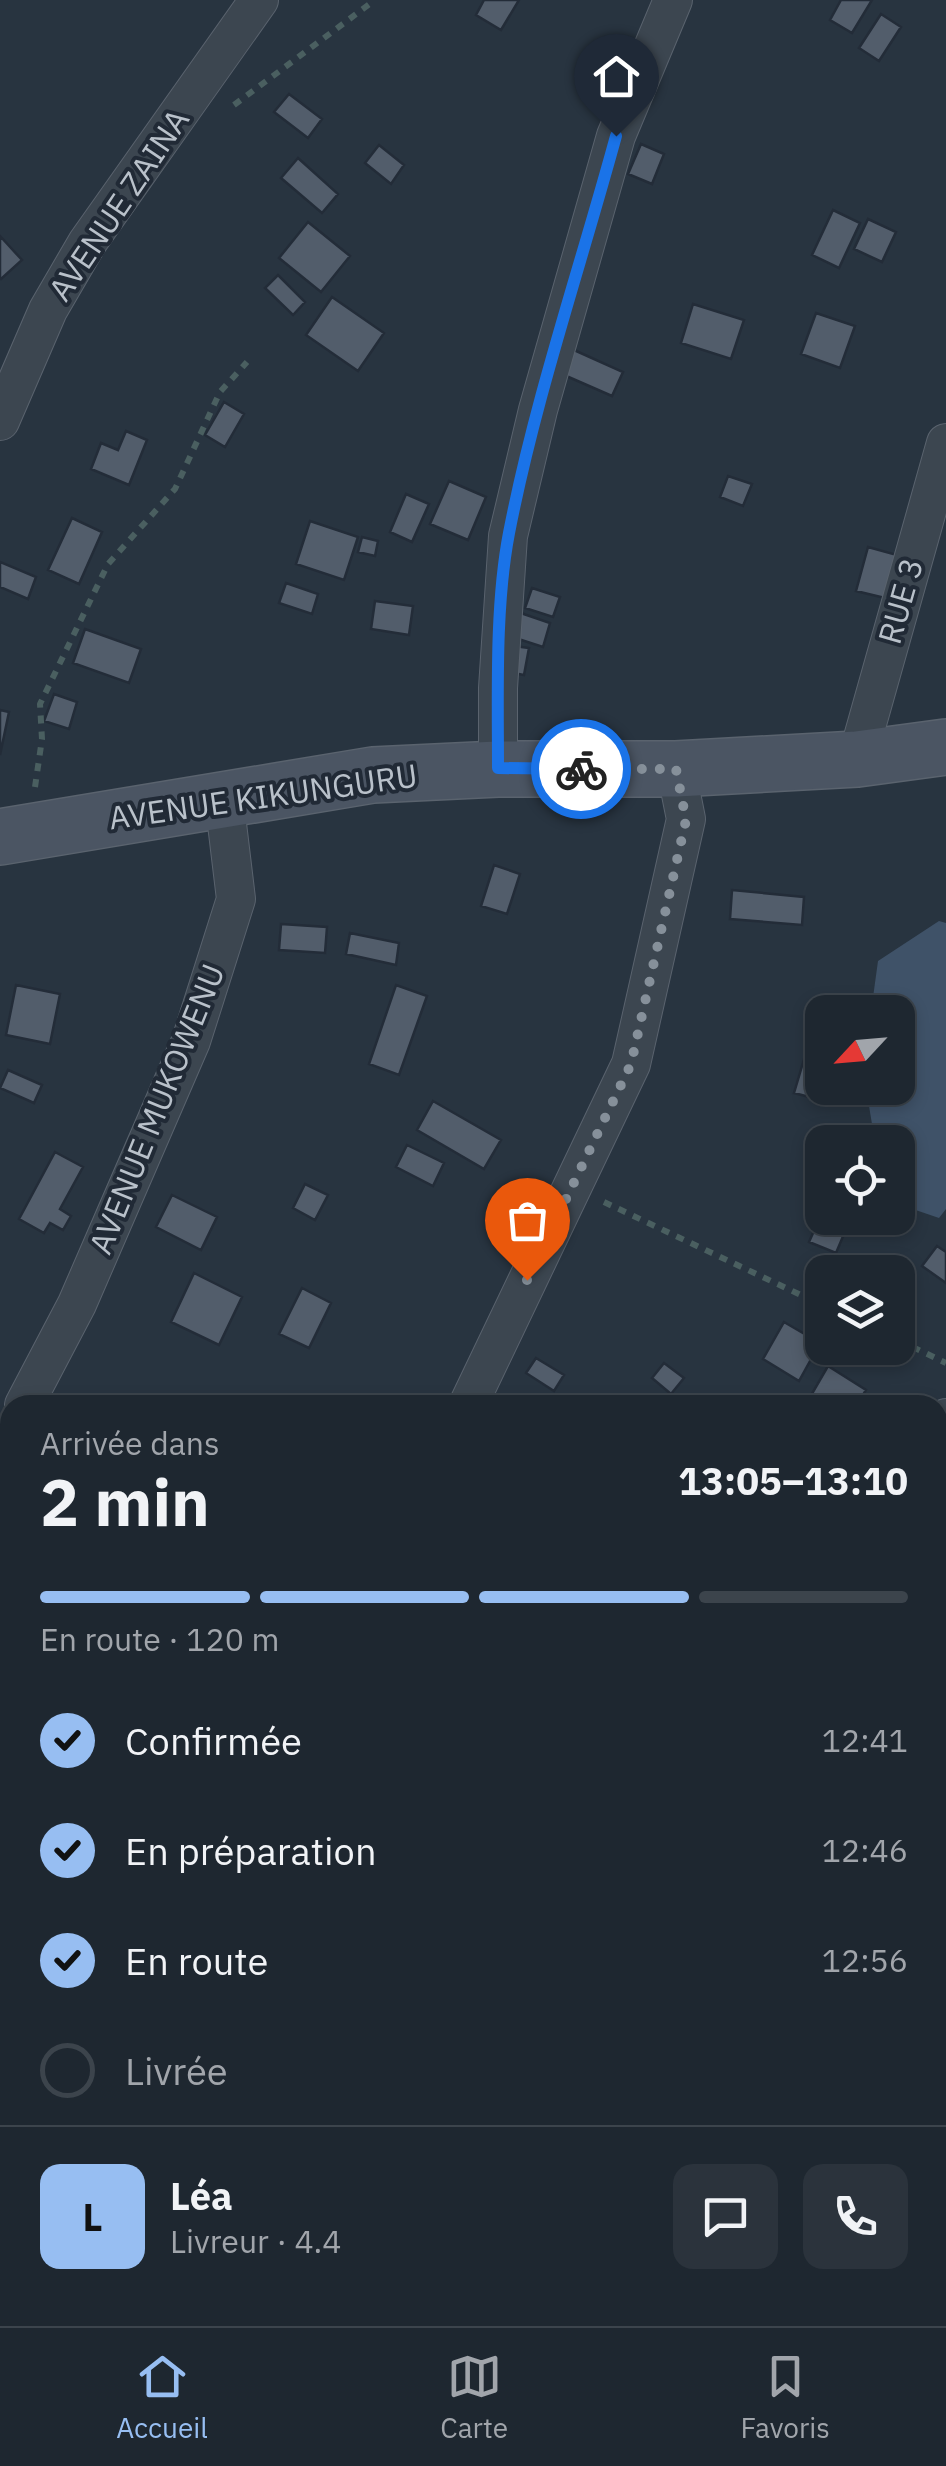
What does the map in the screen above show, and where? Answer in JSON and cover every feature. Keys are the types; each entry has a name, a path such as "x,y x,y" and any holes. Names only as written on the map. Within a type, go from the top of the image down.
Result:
{"street":[{"name":"AVENUE ZAINA","path":"0,422 48,310 86,243 260,0"},
{"path":"498,768 498,688 508,536 538,410 616,136 673,0"},
{"name":"RUE 3","path":"857,759 946,443"},
{"name":"AVENUE KIKUNGURU","path":"14,834 373,774 498,768 676,769 857,759 946,747"},
{"path":"473,1395 631,1064 686,820 676,769"},
{"name":"AVENUE MUKOWENU","path":"29,1395 77,1304 191,1042 236,899 224,799"}],"path":[{"path":"231,107 375,0"},
{"path":"14,834 42,739 40,704 108,564 176,489 220,392 248,362"},
{"path":"571,1186 805,1297"},
{"path":"915,1348 946,1363"}],"water":[{"path":"939,921 946,923 946,1209 939,1218 915,1210 915,1125 872,1125 869,1105 915,1105 915,995 873,995 878,961"}],"building":[{"path":"484,0 519,0 501,30 476,15"},
{"path":"841,0 872,0 852,33 830,20"},
{"path":"881,14 901,27 879,61 859,48"},
{"path":"289,94 322,119 308,138 274,112"},
{"path":"641,144 664,154 652,184 628,174"},
{"path":"379,145 404,165 391,184 365,163"},
{"path":"298,158 338,194 322,213 281,178"},
{"path":"833,210 860,223 839,268 812,255"},
{"path":"868,219 896,232 882,262 854,249"},
{"path":"308,222 350,256 321,292 279,258"},
{"path":"0,236 22,260 1,279 0,278"},
{"path":"278,275 305,302 293,315 265,288"},
{"path":"332,297 384,333 358,371 306,335"},
{"path":"693,304 744,320 731,359 681,343"},
{"path":"816,313 855,326 840,368 801,354"},
{"path":"574,350 623,372 612,396 564,375"},
{"path":"224,402 244,414 225,447 205,435"},
{"path":"126,431 147,440 129,485 91,469 101,443 118,450"},
{"path":"728,476 752,484 743,506 720,497"},
{"path":"449,481 486,497 468,540 430,524"},
{"path":"406,494 429,504 412,542 390,532"},
{"path":"72,518 102,532 79,584 48,570"},
{"path":"310,521 358,537 344,580 296,564"},
{"path":"362,537 378,541 375,556 358,552"},
{"path":"868,547 897,555 885,598 856,591"},
{"path":"0,562 36,577 28,599 0,587"},
{"path":"286,583 318,594 312,614 279,603"},
{"path":"532,588 560,597 553,617 525,608"},
{"path":"375,601 413,606 409,635 371,629"},
{"path":"512,610 550,623 543,647 503,634"},
{"path":"85,629 141,649 129,683 73,663"},
{"path":"507,645 529,648 524,675 503,671"},
{"path":"54,694 77,702 69,729 44,721"},
{"path":"0,710 9,712 0,755"},
{"path":"494,865 520,874 507,914 481,906"},
{"path":"732,890 804,897 802,925 730,919"},
{"path":"281,924 327,927 325,953 279,950"},
{"path":"350,933 399,943 396,965 346,954"},
{"path":"16,985 60,994 50,1044 6,1035"},
{"path":"396,985 427,996 399,1075 369,1064"},
{"path":"805,1056 805,1096 794,1093"},
{"path":"8,1070 42,1085 34,1103 0,1088"},
{"path":"433,1101 501,1140 484,1169 417,1130"},
{"path":"407,1145 444,1163 433,1186 396,1167"},
{"path":"55,1152 83,1167 60,1209 71,1216 63,1230 50,1223 44,1233 19,1219"},
{"path":"305,1184 328,1195 315,1220 293,1208"},
{"path":"172,1195 217,1217 201,1250 156,1227"},
{"path":"812,1235 844,1235 836,1253 809,1242"},
{"path":"937,1246 946,1252 946,1283 922,1266"},
{"path":"194,1273 242,1297 219,1345 171,1322"},
{"path":"302,1288 331,1303 309,1348 279,1334"},
{"path":"784,1322 805,1334 808,1365 799,1381 763,1359"},
{"path":"536,1358 564,1375 554,1391 526,1373"},
{"path":"664,1363 684,1378 671,1394 652,1378"},
{"path":"828,1366 866,1390 863,1395 811,1395"}],"way so far":[{"path":"527,1280 631,1064 686,820 676,769 581,769"}],"route":[{"path":"581,769 498,768 498,688 508,536 538,410 616,136"}]}
